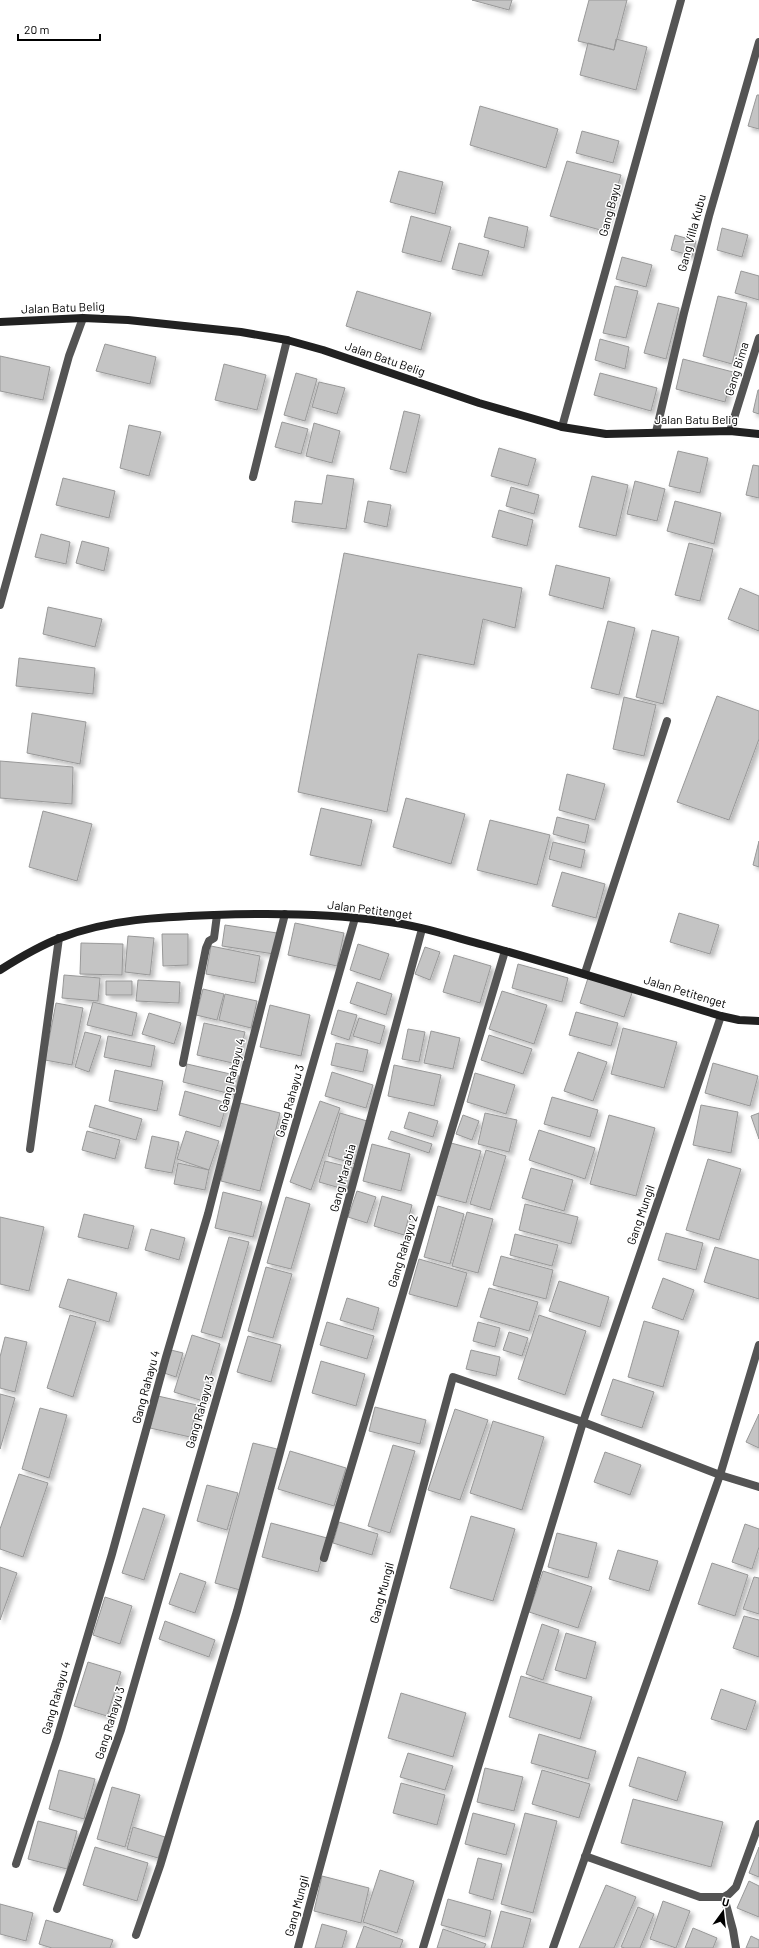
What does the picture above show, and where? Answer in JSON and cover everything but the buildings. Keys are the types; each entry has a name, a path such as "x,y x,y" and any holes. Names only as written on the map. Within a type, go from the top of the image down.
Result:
{"main road":[{"name":"Jalan Batu Belig","path":"0,322 83,318 128,320 241,332 287,340 323,350 479,403 562,427 606,434 730,431 759,434"},
{"name":"Jalan Petitenget","path":"0,970 21,957 59,938 111,924 145,919 217,915 286,914 355,918 384,921 422,929 585,973 721,1016 739,1020 759,1021"}],"street":[{"name":"Gang Bayu","path":"562,427 680,0"},
{"name":"Gang Villa Kubu","path":"656,432 709,216 759,42"},
{"path":"0,605 69,356 83,318"},
{"name":"Gang Bima","path":"730,431 759,338"},
{"path":"253,478 287,340"},
{"path":"585,973 667,721"},
{"name":"Gang Rahayu 4","path":"16,1864 57,1739 112,1554 166,1357 208,1214 286,914"},
{"path":"183,1063 206,948 209,941 214,938 216,932 217,915"},
{"name":"Gang Rahayu 3","path":"57,1909 121,1730 355,918"},
{"name":"Gang Marabia","path":"136,1935 160,1866 237,1611 287,1433 422,929"},
{"path":"30,1149 59,938"},
{"name":"Gang Rahayu 2","path":"324,1558 505,951"},
{"name":"Gang Mungil","path":"423,1948 583,1422 721,1016"},
{"path":"553,1948 720,1475 759,1345"},
{"name":"Gang Mungil","path":"298,1948 453,1377 583,1422 720,1475 759,1487"},
{"path":"585,1856 700,1897 724,1896 729,1894 736,1887 759,1824"},
{"path":"724,1896 736,1948"}]}
